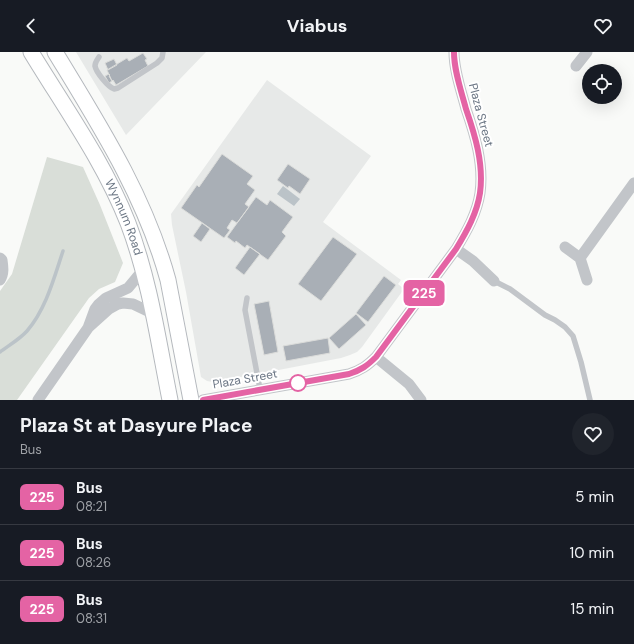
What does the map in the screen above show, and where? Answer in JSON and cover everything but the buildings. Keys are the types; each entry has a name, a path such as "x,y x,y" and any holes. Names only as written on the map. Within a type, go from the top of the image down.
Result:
{"main road":[{"name":"Wynnum Road","path":"31,52 94,153 107,177 128,223 143,270 154,314 170,400"},
{"name":"Wynnum Road","path":"55,52 117,156 139,200 151,230 168,280 191,400"}],"street":[{"name":"Plaza Street","path":"203,400 349,374 368,366 456,249 466,232 474,213 480,193 481,178 477,146 458,83 454,52"},
{"path":"576,66 587,52"},
{"path":"580,258 634,183"},
{"path":"565,247 580,258 587,280"},
{"path":"456,249 473,261 494,281"},
{"path":"0,258 2,260 3,272 0,280"},
{"path":"88,328 95,309 101,302 111,295 128,288 143,270"},
{"path":"38,400 88,328 109,309 118,304 133,304 154,314"},
{"path":"376,357 409,384 421,400"}],"lane":[{"path":"100,57 96,60 96,69 109,88 114,89 118,88 157,63 162,58 163,52"},
{"path":"494,281 510,289 545,315 555,320 565,327 573,336 590,400"},
{"path":"247,298 245,310 260,390"}],"shaded area":[{"path":"76,52 206,52 126,135"},
{"path":"267,80 371,156 323,222 401,280 398,284 404,289 357,352 341,358 213,382 207,381 201,377 171,214"},
{"path":"47,157 83,167 123,263 115,282 99,289 89,298 17,400 0,400 0,291 12,274"},
{"path":"283,186 300,199 294,206 277,194"}],"waterway":[{"path":"0,352 21,337 34,322 49,293 63,251"}],"bus line":[{"name":"225","path":"203,400 349,374 368,366 456,249 466,232 474,213 480,193 481,178 477,146 458,83 454,52"}]}
